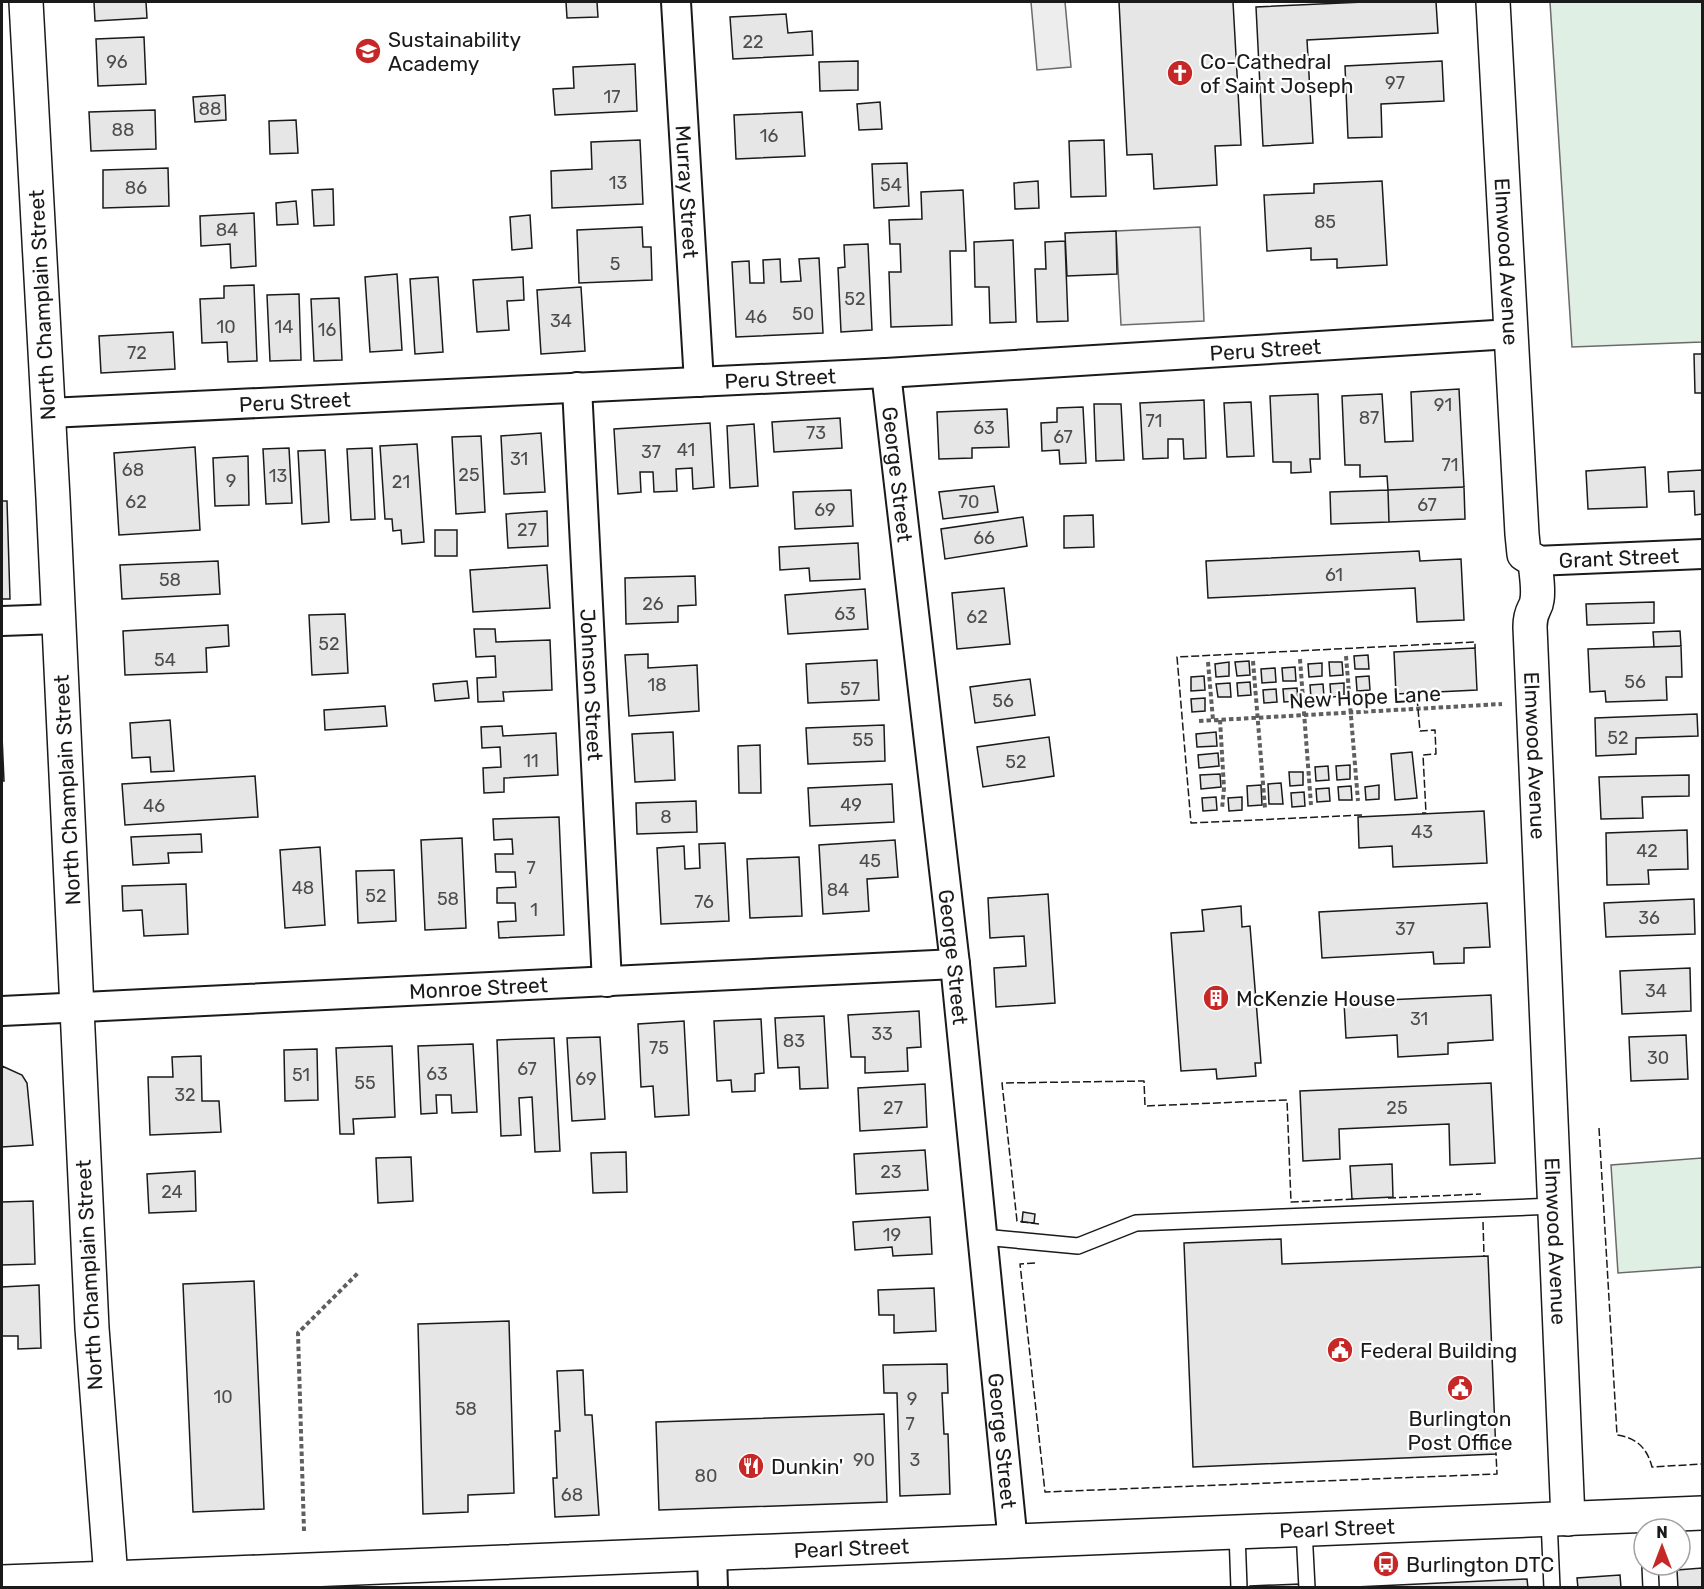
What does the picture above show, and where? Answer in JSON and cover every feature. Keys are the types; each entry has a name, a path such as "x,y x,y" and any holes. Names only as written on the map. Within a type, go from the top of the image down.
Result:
{"main road":[{"name":"North Champlain Street","path":"26,2 49,413 97,1425 111,1583"},
{"name":"Elmwood Avenue","path":"1493,2 1523,549 1524,554 1535,561 1537,600 1530,613 1551,1077 1558,1520"},
{"name":"Pearl Street","path":"1678,1517 1702,1513"},
{"name":"Pearl Street","path":"2,1582 111,1583 1304,1530 1558,1520 1632,1522"}],"street":[{"name":"Murray Street","path":"676,2 699,381"},
{"name":"Peru Street","path":"49,413 886,372 1511,334"},
{"name":"George Street","path":"886,372 955,964 1013,1543"},
{"name":"Johnson Street","path":"577,387 607,982"},
{"name":"Grant Street","path":"1535,561 1702,554"},
{"path":"2,621 58,619"},
{"name":"Monroe Street","path":"2,1011 955,964"},
{"path":"712,1555 713,1587"}],"lane":[{"path":"983,1237 1078,1246 1136,1223 1554,1206"},
{"path":"1552,1587 1558,1520"},
{"path":"1304,1530 1307,1587"},
{"path":"1237,1533 1239,1587"}],"path":[{"path":"1346,656 1358,801"},
{"path":"1300,659 1311,805"},
{"path":"1253,661 1265,808"},
{"path":"1208,663 1213,720"},
{"name":"New Hope Lane","path":"1199,721 1533,702"},
{"path":"1220,720 1224,788 1222,809"},
{"path":"304,1531 298,1333 358,1273"}],"green space":[{"path":"1550,2 1702,2 1702,342 1572,347"},
{"path":"1702,1158 1702,1267 1618,1273 1611,1165"}],"shaded area":[{"path":"1031,2 1065,2 1071,67 1037,70"},
{"path":"1200,227 1204,321 1121,325 1116,231"}],"building":[{"path":"94,2 146,2 147,18 95,21"},
{"path":"566,2 597,2 598,17 567,18"},
{"name":"Co-Cathedral of Saint Joseph","path":"1119,2 1233,2 1241,145 1215,146 1217,185 1154,189 1152,154 1127,155"},
{"path":"1364,2 1436,2 1438,33 1307,40 1313,143 1263,146 1256,7"},
{"path":"786,14 788,33 812,31 813,55 733,59 730,17"},
{"path":"144,37 146,84 98,86 96,39"},
{"path":"858,61 858,90 820,91 819,62"},
{"path":"1442,61 1444,101 1381,104 1382,137 1348,138 1345,66"},
{"path":"635,64 637,111 555,115 553,89 574,88 573,67"},
{"path":"225,95 226,120 195,122 193,97"},
{"path":"880,102 882,129 859,130 857,104"},
{"path":"155,110 156,149 91,151 89,112"},
{"path":"802,112 805,156 736,159 734,115"},
{"path":"296,120 298,153 270,154 269,121"},
{"path":"640,140 643,204 552,208 551,171 592,169 591,142"},
{"path":"1104,140 1106,196 1071,197 1069,141"},
{"path":"907,163 909,206 874,208 872,164"},
{"path":"168,168 169,206 103,208 103,170"},
{"path":"1038,181 1039,208 1015,209 1014,183"},
{"path":"1382,181 1387,265 1337,268 1337,259 1311,260 1311,248 1267,251 1264,195 1314,193 1314,184"},
{"path":"333,189 334,225 314,226 312,190"},
{"path":"963,190 966,251 950,251 952,325 891,327 889,272 901,272 900,244 890,244 889,220 922,219 921,192"},
{"path":"296,201 298,224 277,225 276,203"},
{"path":"254,213 256,266 231,268 230,244 201,246 200,216"},
{"path":"530,215 532,248 512,250 510,217"},
{"path":"642,227 643,247 651,247 652,280 579,283 577,230"},
{"path":"1116,231 1117,274 1067,276 1065,233"},
{"path":"1013,240 1016,322 990,323 989,287 975,287 974,242"},
{"path":"1065,241 1068,321 1037,322 1035,269 1046,269 1045,242"},
{"path":"868,244 872,330 841,332 838,268 845,267 844,245"},
{"path":"819,258 823,333 736,337 732,262 749,261 750,283 764,283 763,260 780,259 781,282 801,281 799,259"},
{"path":"397,274 402,350 370,352 365,277"},
{"path":"438,277 443,352 415,354 410,279"},
{"path":"523,277 524,300 507,301 509,330 477,332 473,280"},
{"path":"254,285 257,361 228,362 227,342 202,343 200,299 224,298 224,286"},
{"path":"581,287 585,351 541,354 537,290"},
{"path":"299,294 301,360 270,361 267,295"},
{"path":"339,298 342,360 314,361 311,299"},
{"path":"173,332 175,369 101,373 99,336"},
{"path":"1694,354 1702,354 1702,393 1695,393"},
{"path":"1459,389 1464,487 1388,490 1387,476 1360,477 1360,465 1345,465 1342,396 1382,394 1385,442 1413,441 1411,392"},
{"path":"1318,394 1320,459 1310,459 1311,472 1291,473 1291,462 1273,462 1270,396"},
{"path":"1204,400 1206,458 1184,459 1183,439 1168,439 1168,458 1143,459 1140,403"},
{"path":"1251,402 1254,456 1227,457 1224,403"},
{"path":"1094,404 1121,404 1124,460 1096,461"},
{"path":"1083,407 1086,463 1060,464 1059,450 1042,451 1041,423 1057,422 1057,408"},
{"path":"1007,409 1009,447 972,448 972,458 939,459 937,412"},
{"path":"840,418 842,448 774,452 772,422"},
{"path":"710,423 714,487 693,489 692,468 676,469 677,491 654,492 653,472 640,472 641,492 618,494 614,429"},
{"path":"754,424 758,486 730,488 727,426"},
{"path":"541,433 545,492 504,494 501,436"},
{"path":"481,436 485,512 456,514 452,437"},
{"path":"417,444 424,542 402,544 401,530 393,531 392,519 385,519 380,446"},
{"path":"195,447 200,530 119,535 114,453"},
{"path":"289,448 292,503 266,504 263,449"},
{"path":"372,448 375,519 351,520 347,449"},
{"path":"325,450 329,522 302,524 298,451"},
{"path":"248,456 249,505 215,506 213,458"},
{"path":"1645,467 1647,507 1588,509 1586,471"},
{"path":"1702,470 1702,514 1695,515 1694,491 1669,492 1668,472"},
{"path":"994,486 998,512 943,519 939,492"},
{"path":"1464,487 1465,519 1389,522 1388,490"},
{"path":"851,490 853,526 795,529 793,492"},
{"path":"1388,490 1389,522 1331,524 1330,492"},
{"path":"2,501 7,501 10,599 2,599"},
{"path":"547,511 548,546 508,548 506,514"},
{"path":"1093,515 1094,547 1064,548 1064,516"},
{"path":"1023,517 1027,546 945,559 941,529"},
{"path":"435,530 457,530 457,556 435,556"},
{"path":"858,543 860,579 810,581 809,568 780,570 779,547"},
{"path":"1419,551 1420,561 1461,559 1464,620 1417,622 1415,588 1208,598 1206,561"},
{"path":"218,561 220,594 122,599 120,565"},
{"path":"547,565 550,608 473,612 470,570"},
{"path":"695,576 696,605 678,606 678,622 626,624 625,578"},
{"path":"1004,588 1010,644 957,649 952,593"},
{"path":"865,589 868,629 788,634 785,595"},
{"path":"1654,602 1654,623 1587,625 1586,604"},
{"path":"345,614 348,673 312,675 309,615"},
{"path":"228,625 229,646 206,648 207,672 125,675 123,631"},
{"path":"474,629 495,629 496,642 550,640 552,690 503,692 504,701 478,702 477,678 496,677 495,656 476,657"},
{"path":"1680,631 1681,646 1654,647 1653,632"},
{"path":"1681,646 1682,677 1666,677 1667,700 1606,702 1605,691 1590,692 1588,649"},
{"path":"1475,648 1477,690 1396,694 1394,652"},
{"path":"648,654 648,668 697,665 699,711 629,716 625,655"},
{"path":"1368,655 1369,669 1355,669 1354,656"},
{"path":"877,660 879,700 808,703 806,664"},
{"path":"1249,661 1250,675 1237,676 1235,662"},
{"path":"1229,662 1229,676 1216,677 1215,664"},
{"path":"1329,662 1342,662 1343,675 1330,676"},
{"path":"1322,663 1322,676 1309,677 1308,664"},
{"path":"1295,667 1296,681 1283,681 1282,668"},
{"path":"1275,668 1276,682 1262,683 1261,669"},
{"path":"1204,676 1205,690 1191,691 1191,677"},
{"path":"1369,676 1370,690 1357,691 1356,677"},
{"path":"1030,679 1035,715 975,723 970,687"},
{"path":"467,681 469,698 435,701 433,684"},
{"path":"1250,682 1251,695 1238,696 1237,683"},
{"path":"1230,683 1231,697 1218,697 1216,684"},
{"path":"1344,683 1344,696 1331,697 1330,684"},
{"path":"1323,684 1324,697 1311,698 1310,685"},
{"path":"1297,688 1298,701 1284,702 1283,689"},
{"path":"1276,689 1277,702 1264,703 1263,690"},
{"path":"1205,698 1205,711 1192,712 1191,699"},
{"path":"385,706 387,726 325,730 324,710"},
{"path":"1697,714 1698,736 1636,738 1636,754 1596,756 1595,718"},
{"path":"170,720 174,771 151,772 150,757 132,758 130,723"},
{"path":"884,725 885,761 808,764 806,728"},
{"path":"502,726 503,736 556,733 558,775 504,778 504,792 484,793 483,768 501,767 500,747 482,748 481,727"},
{"path":"673,732 675,780 635,782 632,734"},
{"path":"1216,732 1217,746 1197,747 1196,734"},
{"path":"2,736 4,781 2,781"},
{"path":"1049,737 1054,776 983,787 977,747"},
{"path":"760,745 761,793 739,793 738,746"},
{"path":"1412,752 1417,798 1395,800 1391,754"},
{"path":"1218,753 1219,766 1199,768 1198,755"},
{"path":"1350,765 1350,779 1337,780 1336,766"},
{"path":"1328,766 1329,780 1316,781 1315,767"},
{"path":"1289,772 1303,772 1303,785 1290,786"},
{"path":"1220,774 1221,787 1201,789 1200,775"},
{"path":"1689,775 1689,796 1642,797 1643,818 1601,819 1599,777"},
{"path":"255,776 258,817 125,825 122,784"},
{"path":"1281,783 1283,804 1269,804 1268,784"},
{"path":"892,784 894,822 810,826 808,788"},
{"path":"1261,785 1262,805 1248,806 1247,786"},
{"path":"1379,785 1379,799 1366,800 1365,787"},
{"path":"1351,786 1352,800 1339,800 1338,787"},
{"path":"1329,788 1330,801 1317,802 1316,789"},
{"path":"1304,792 1305,806 1292,807 1291,793"},
{"path":"1216,797 1217,810 1203,811 1202,798"},
{"path":"1242,797 1242,810 1229,811 1228,798"},
{"path":"696,801 697,832 637,834 636,803"},
{"path":"1484,811 1487,863 1393,867 1392,846 1359,848 1358,817"},
{"path":"559,817 564,935 499,938 498,922 516,921 515,903 497,903 497,888 516,887 515,872 496,872 495,854 513,854 512,839 494,840 493,819"},
{"path":"1687,830 1688,869 1648,870 1649,884 1607,885 1606,833"},
{"path":"201,834 202,852 168,853 169,863 133,865 131,837"},
{"path":"462,838 466,928 425,930 421,840"},
{"path":"895,840 898,877 867,879 869,911 823,914 819,845"},
{"path":"725,843 729,921 661,924 657,848 684,846 685,869 700,868 699,844"},
{"path":"320,847 325,925 285,928 280,850"},
{"path":"799,857 802,916 750,918 747,859"},
{"path":"394,870 396,921 358,923 356,871"},
{"path":"186,884 188,934 144,936 142,910 123,911 122,886"},
{"path":"1048,894 1055,1003 996,1007 994,968 1026,966 1024,936 990,938 988,898"},
{"path":"1694,899 1695,934 1606,937 1604,903"},
{"path":"1487,903 1490,947 1464,948 1464,963 1434,964 1433,952 1322,958 1319,912"},
{"name":"McKenzie House","path":"1241,906 1242,927 1250,926 1261,1063 1255,1063 1256,1076 1217,1079 1216,1069 1181,1071 1171,933 1204,931 1202,910"},
{"path":"1690,968 1691,1011 1622,1014 1620,971"},
{"path":"1491,995 1493,1040 1448,1043 1448,1054 1398,1057 1397,1035 1346,1038 1344,1002"},
{"path":"919,1011 921,1047 907,1048 908,1071 865,1073 865,1057 851,1057 848,1015"},
{"path":"824,1016 828,1088 800,1089 799,1067 778,1068 775,1018"},
{"path":"761,1019 764,1073 755,1074 755,1091 732,1092 731,1080 717,1081 714,1021"},
{"path":"684,1021 689,1115 655,1117 653,1086 641,1087 638,1024"},
{"path":"1686,1035 1688,1079 1631,1081 1629,1037"},
{"path":"600,1037 605,1119 572,1121 567,1038"},
{"path":"554,1038 560,1151 535,1152 532,1097 519,1098 521,1135 501,1136 497,1040"},
{"path":"473,1044 477,1112 452,1113 451,1095 436,1095 437,1113 421,1114 418,1046"},
{"path":"392,1046 395,1117 353,1119 354,1134 340,1134 336,1048"},
{"path":"317,1049 318,1100 285,1101 284,1050"},
{"path":"201,1056 202,1101 219,1101 221,1132 150,1135 148,1077 173,1077 172,1057"},
{"path":"2,1066 22,1075 27,1083 33,1145 2,1147"},
{"path":"1491,1083 1495,1163 1450,1165 1449,1124 1339,1129 1340,1159 1303,1161 1300,1091"},
{"path":"925,1084 927,1127 860,1131 858,1088"},
{"path":"925,1150 928,1190 856,1194 854,1154"},
{"path":"626,1152 627,1192 593,1193 591,1153"},
{"path":"411,1157 413,1201 378,1203 376,1158"},
{"path":"1392,1164 1393,1197 1352,1199 1350,1166"},
{"path":"195,1171 196,1211 149,1213 147,1174"},
{"path":"33,1201 35,1264 2,1265 2,1202"},
{"path":"1023,1212 1035,1214 1034,1223 1022,1222"},
{"path":"930,1217 932,1254 893,1256 892,1247 855,1250 853,1222"},
{"name":"Federal Building","path":"1281,1239 1282,1264 1488,1256 1496,1454 1193,1467 1184,1243"},
{"path":"254,1281 264,1509 193,1512 183,1284"},
{"path":"39,1285 41,1348 18,1349 18,1336 2,1336 2,1287"},
{"path":"934,1288 936,1331 894,1333 894,1315 879,1315 878,1290"},
{"path":"509,1321 514,1493 468,1495 468,1512 423,1514 418,1324"},
{"path":"947,1364 948,1393 942,1393 944,1434 948,1434 950,1494 900,1496 897,1393 884,1393 883,1365"},
{"path":"583,1370 585,1415 592,1415 599,1515 555,1517 553,1478 557,1478 555,1431 560,1431 557,1371"},
{"path":"884,1414 887,1502 659,1510 656,1422"},
{"path":"1702,1568 1702,1588 1678,1588 1677,1577 1692,1577 1692,1569"},
{"path":"1620,1575 1621,1588 1578,1588 1577,1578"},
{"path":"1527,1579 1528,1588 1355,1587"},
{"path":"1300,1584 1301,1588 1250,1588 1250,1586"}],"fence":[{"path":"1362,815 1191,823 1177,657 1475,642 1475,648"},
{"path":"1417,698 1420,731 1435,730 1436,754 1423,755 1426,813 1422,813"},
{"path":"1039,1224 1017,1221 1002,1083 1144,1081 1145,1106 1287,1100 1291,1202 1356,1199"},
{"path":"1599,1128 1617,1435 1636,1441 1644,1449 1652,1467 1702,1464"},
{"path":"1388,1198 1481,1194"},
{"path":"1483,1222 1484,1256"},
{"path":"1035,1263 1020,1264 1045,1492 1497,1474 1496,1454"},
{"path":"1177,1588 1221,1588"}],"place":[{"name":"Sustainability Academy","path":"368,51"},
{"name":"Co-Cathedral of Saint Joseph","path":"1180,73"},
{"name":"McKenzie House","path":"1216,998"},
{"name":"Federal Building","path":"1340,1350"},
{"name":"Burlington Post Office","path":"1460,1388"},
{"name":"Dunkin'","path":"751,1466"},
{"name":"Burlington DTC","path":"1386,1564"}]}
